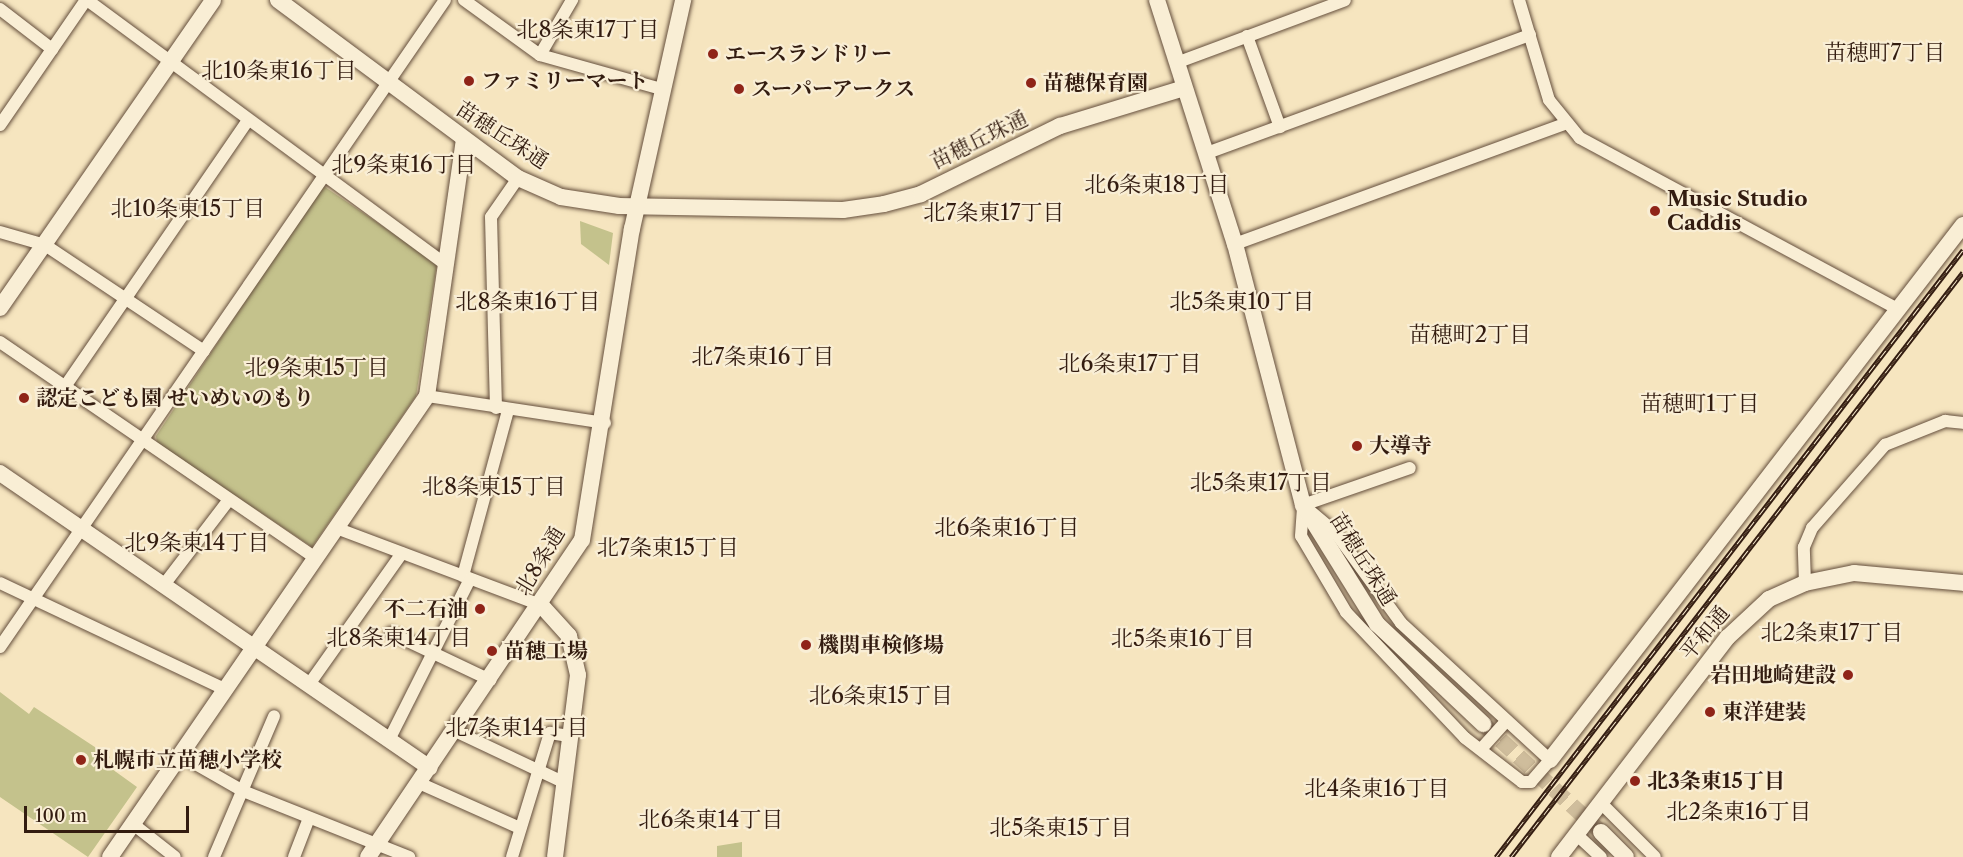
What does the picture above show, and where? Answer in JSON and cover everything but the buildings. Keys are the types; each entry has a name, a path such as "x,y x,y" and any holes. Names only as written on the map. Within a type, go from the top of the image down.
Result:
{"street":[{"path":"0,125 87,0 445,264"},
{"path":"0,308 213,0"},
{"name":"苗穂丘珠通","path":"278,0 518,178 561,197 639,205 843,210 884,204 921,194 1060,126 1185,88 1235,244 1303,506 1377,624 1483,724"},
{"path":"0,647 445,0"},
{"path":"464,0 540,55 661,89"},
{"path":"540,55 572,0"},
{"name":"北8条通","path":"372,851 541,605 582,540 605,423 639,205 661,89 683,0"},
{"path":"1157,0 1185,88"},
{"path":"1176,63 1345,0"},
{"path":"1519,0 1549,100 1565,124 1620,162 1897,309"},
{"path":"0,9 52,49"},
{"path":"1207,153 1530,35"},
{"path":"1247,36 1280,127"},
{"path":"64,388 248,120"},
{"path":"1235,244 1565,124"},
{"path":"110,857 427,396 464,140"},
{"path":"390,738 466,578 502,409 491,217 518,178"},
{"path":"1303,506 1301,536 1346,612 1419,695 1522,782 1531,782 1963,225"},
{"path":"0,232 45,245 204,351"},
{"path":"0,342 228,501 315,558"},
{"path":"427,396 605,423"},
{"path":"1805,583 1804,547 1812,528 1886,444 1945,421 1963,423"},
{"path":"1303,506 1410,468"},
{"path":"0,473 163,586 255,645 430,768"},
{"path":"163,586 228,501"},
{"path":"1303,506 1335,532 1401,623 1550,760"},
{"path":"336,528 541,605 565,629 576,661 555,857"},
{"path":"310,683 402,553"},
{"name":"平和通","path":"1559,857 1728,637 1769,599 1805,583 1854,573 1963,583"},
{"path":"0,583 225,689"},
{"path":"391,633 490,680"},
{"path":"214,857 274,716"},
{"path":"1482,748 1506,721"},
{"path":"455,732 563,782"},
{"path":"512,857 550,733 569,736"},
{"path":"180,755 243,791 309,818 372,851 409,857"},
{"path":"419,783 520,828"},
{"path":"1601,803 1655,857"},
{"path":"294,857 309,818"},
{"path":"133,824 175,857"},
{"path":"1601,832 1626,857"},
{"path":"1576,834 1601,857"}],"shaded area":[{"path":"322,185 437,263 416,396 312,547 157,443 156,436"},
{"path":"580,221 613,233 609,265 581,244"},
{"path":"0,692 29,714 34,707 110,757 105,764 137,787 88,857 0,797"},
{"path":"742,842 742,857 717,857 717,846"}],"tunnel":[{"path":"1483,724 1601,832"}],"railway":[{"path":"1496,857 1963,250"},
{"path":"1511,857 1963,272"}],"place":[{"name":"エースランドリー","path":"713,54"},
{"name":"ファミリーマート","path":"469,81"},
{"name":"苗穂保育園","path":"1031,83"},
{"name":"スーパーアークス","path":"739,89"},
{"name":"Music Studio Caddis","path":"1655,211"},
{"name":"認定こども園 せいめいのもり","path":"24,398"},
{"name":"大導寺","path":"1357,446"},
{"name":"不二石油","path":"480,609"},
{"name":"機関車検修場","path":"806,645"},
{"name":"苗穂工場","path":"492,651"},
{"name":"岩田地崎建設","path":"1848,675"},
{"name":"東洋建装","path":"1710,712"},
{"name":"札幌市立苗穂小学校","path":"81,760"},
{"name":"北3条東15丁目","path":"1635,781"}],"district":[{"name":"北8条東17丁目","path":"588,30"},
{"name":"苗穂町7丁目","path":"1885,53"},
{"name":"北10条東16丁目","path":"279,71"},
{"name":"北9条東16丁目","path":"404,165"},
{"name":"北6条東18丁目","path":"1157,185"},
{"name":"北10条東15丁目","path":"188,209"},
{"name":"北7条東17丁目","path":"994,213"},
{"name":"北8条東16丁目","path":"528,302"},
{"name":"北5条東10丁目","path":"1242,302"},
{"name":"苗穂町2丁目","path":"1470,335"},
{"name":"北7条東16丁目","path":"763,357"},
{"name":"北6条東17丁目","path":"1130,364"},
{"name":"北9条東15丁目","path":"317,368"},
{"name":"苗穂町1丁目","path":"1700,404"},
{"name":"北5条東17丁目","path":"1261,483"},
{"name":"北8条東15丁目","path":"494,487"},
{"name":"北6条東16丁目","path":"1007,528"},
{"name":"北9条東14丁目","path":"197,543"},
{"name":"北7条東15丁目","path":"668,548"},
{"name":"北2条東17丁目","path":"1832,633"},
{"name":"北8条東14丁目","path":"399,638"},
{"name":"北5条東16丁目","path":"1183,639"},
{"name":"北6条東15丁目","path":"881,696"},
{"name":"北7条東14丁目","path":"517,728"},
{"name":"北4条東16丁目","path":"1377,789"},
{"name":"北2条東16丁目","path":"1739,812"},
{"name":"北6条東14丁目","path":"711,820"},
{"name":"北5条東15丁目","path":"1061,828"}]}
